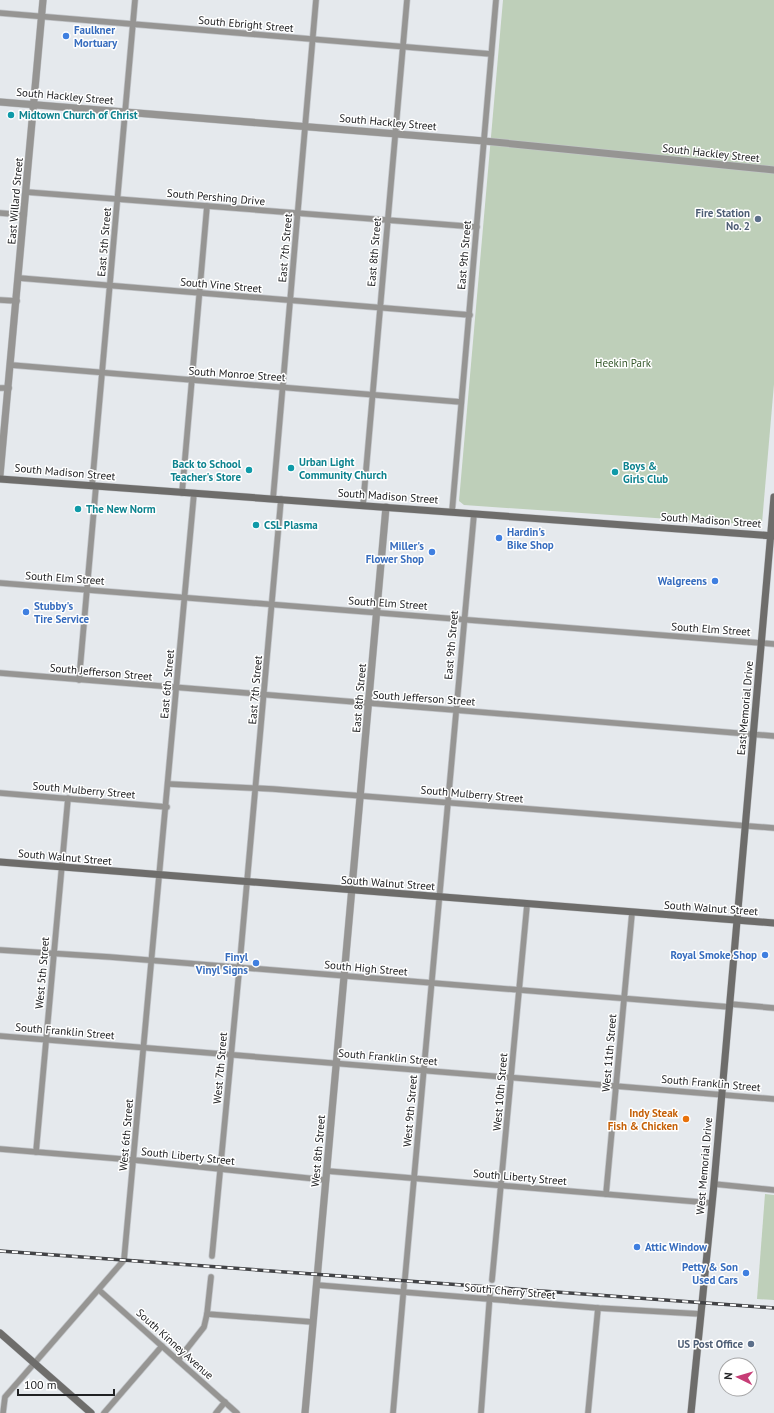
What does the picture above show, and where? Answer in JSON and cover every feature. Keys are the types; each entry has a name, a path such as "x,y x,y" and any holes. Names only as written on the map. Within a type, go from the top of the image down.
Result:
{"main road":[{"name":"South Madison Street","path":"0,479 772,536"},
{"name":"East Memorial Drive","path":"737,921 772,536 774,497"},
{"name":"South Walnut Street","path":"0,862 632,914 774,923"},
{"name":"West Memorial Drive","path":"690,1413 714,1184 737,921"},
{"path":"0,1333 90,1413"}],"street":[{"name":"East Willard Street","path":"0,475 17,301 43,0"},
{"name":"East 5th Street","path":"80,680 110,286 135,0"},
{"name":"East 7th Street","path":"273,499 316,0"},
{"name":"East 8th Street","path":"363,505 407,0"},
{"name":"East 9th Street","path":"452,512 496,0"},
{"name":"South Ebright Street","path":"0,13 491,54"},
{"name":"South Hackley Street","path":"0,102 484,141 774,170"},
{"name":"South Pershing Drive","path":"26,192 477,227"},
{"path":"182,493 207,206"},
{"path":"0,213 24,215"},
{"name":"South Vine Street","path":"19,278 470,315"},
{"path":"0,300 17,301"},
{"name":"South Monroe Street","path":"11,365 461,402"},
{"path":"0,388 9,388"},
{"name":"East 6th Street","path":"161,876 194,493"},
{"name":"East 7th Street","path":"248,882 281,500"},
{"name":"East 8th Street","path":"353,891 386,507"},
{"name":"East 9th Street","path":"440,898 474,514"},
{"name":"South Elm Street","path":"0,583 774,644"},
{"name":"South Jefferson Street","path":"0,674 774,736"},
{"name":"South Mulberry Street","path":"169,784 256,788 774,828"},
{"name":"South Mulberry Street","path":"0,793 167,807"},
{"path":"62,868 68,798"},
{"name":"West 5th Street","path":"36,1152 62,868"},
{"name":"West 6th Street","path":"34,1364 124,1260 161,876"},
{"name":"West 7th Street","path":"212,1256 248,882"},
{"name":"West 8th Street","path":"305,1413 353,891"},
{"name":"West 9th Street","path":"405,1278 440,898"},
{"name":"West 10th Street","path":"492,1280 527,905"},
{"name":"West 11th Street","path":"606,1194 632,914"},
{"name":"South High Street","path":"0,950 624,998 774,1008"},
{"name":"South Franklin Street","path":"0,1036 337,1062 774,1099"},
{"name":"South Liberty Street","path":"0,1149 134,1160 326,1180"},
{"name":"South Liberty Street","path":"327,1171 712,1203"},
{"path":"714,1184 774,1190"},
{"path":"178,1360 202,1331 207,1314 211,1277"},
{"name":"South Cherry Street","path":"317,1285 404,1292 490,1296 598,1308 701,1314"},
{"path":"393,1413 404,1285"},
{"name":"South Kinney Avenue","path":"99,1290 238,1413"},
{"path":"481,1413 490,1296"},
{"path":"588,1413 598,1308"},
{"path":"207,1314 313,1322"},
{"path":"104,1413 162,1346"},
{"path":"3,1413 5,1397 34,1364"},
{"path":"216,1413 225,1402"}],"green space":[{"name":"Heekin Park","path":"503,0 774,0 774,384 762,523 758,525 464,505 459,501"},
{"path":"765,1194 774,1195 774,1300 757,1299"}],"railway":[{"path":"0,1251 774,1308"}],"place":[{"name":"Faulkner Mortuary","path":"66,36"},
{"name":"Midtown Church of Christ","path":"11,115"},
{"name":"Fire Station No. 2","path":"758,219"},
{"name":"Urban Light Community Church","path":"291,468"},
{"name":"Back to School Teacher's Store","path":"249,470"},
{"name":"Boys & Girls Club","path":"615,472"},
{"name":"The New Norm","path":"78,509"},
{"name":"CSL Plasma","path":"256,525"},
{"name":"Hardin's Bike Shop","path":"499,538"},
{"name":"Miller's Flower Shop","path":"432,552"},
{"name":"Walgreens","path":"715,581"},
{"name":"Stubby's Tire Service","path":"26,612"},
{"name":"Royal Smoke Shop","path":"765,955"},
{"name":"Finyl Vinyl Signs","path":"256,963"},
{"name":"Indy Steak Fish & Chicken","path":"686,1119"},
{"name":"Attic Window","path":"637,1247"},
{"name":"Petty & Son Used Cars","path":"746,1273"},
{"name":"US Post Office","path":"751,1344"}]}
